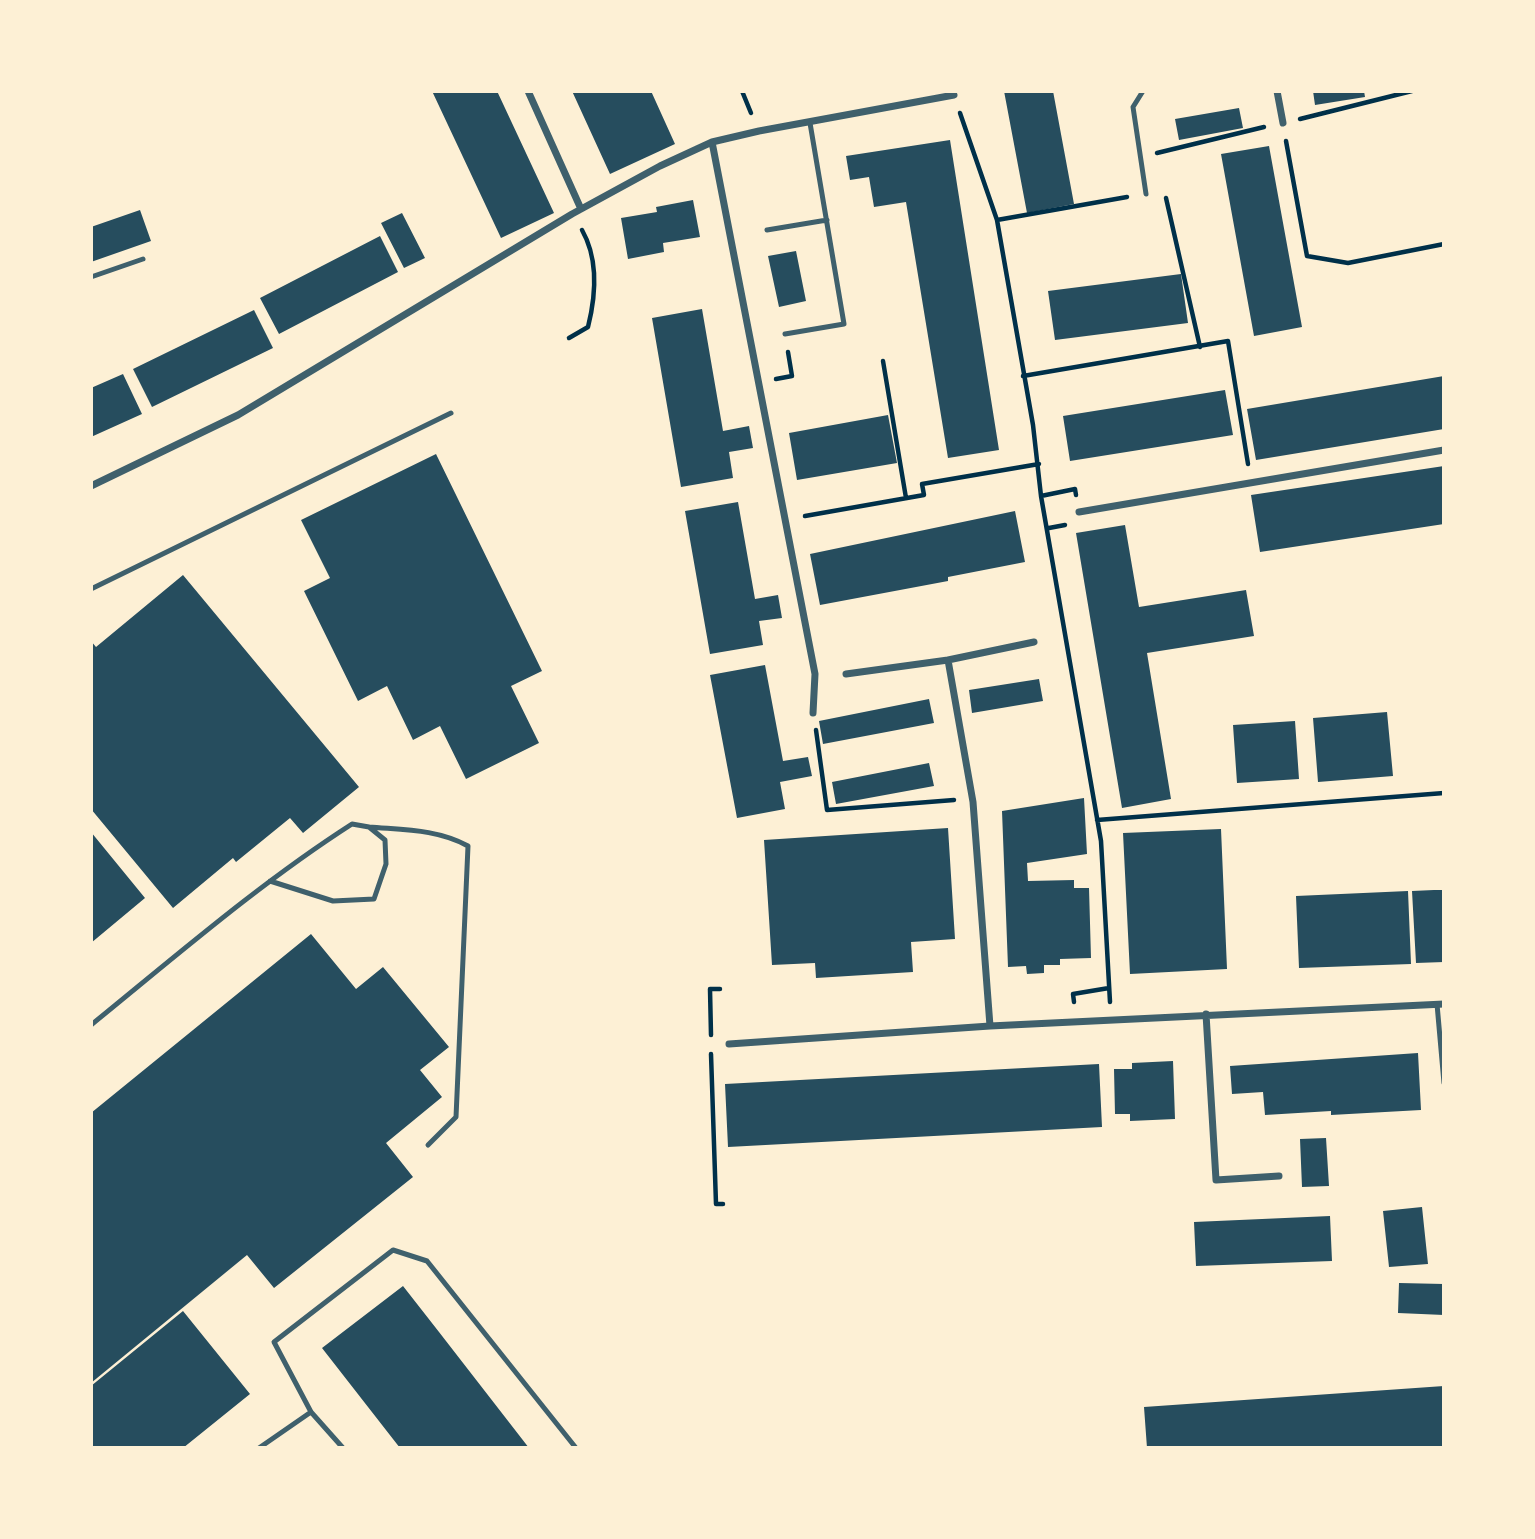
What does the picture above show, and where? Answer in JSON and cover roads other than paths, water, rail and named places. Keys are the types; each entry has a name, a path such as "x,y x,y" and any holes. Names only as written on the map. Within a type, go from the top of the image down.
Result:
{"street":[{"path":"528,91 581,209"},
{"path":"1277,91 1283,123"},
{"path":"91,486 238,415 572,214 660,166 712,142 954,95"},
{"path":"712,142 815,674 813,713"},
{"path":"1079,512 1444,450"},
{"path":"846,674 948,660 1034,642"},
{"path":"948,660 973,802 990,1026"},
{"path":"729,1044 990,1026 1440,1004"},
{"path":"1206,1014 1216,1180 1279,1176"}],"lane":[{"path":"1143,91 1133,107 1146,194"},
{"path":"785,334 844,324 810,123"},
{"path":"767,230 827,220"},
{"path":"91,278 143,259"},
{"path":"91,589 451,413"},
{"path":"91,1025 270,881 352,824 427,831 453,838 468,846 456,1117 428,1145"},
{"path":"270,881 333,901 374,899 386,864 385,840 369,827"},
{"path":"1440,1004 1444,1083"},
{"path":"343,1448 311,1412 274,1342 393,1250 427,1261 437,1278 576,1448"},
{"path":"259,1448 311,1412"}]}
